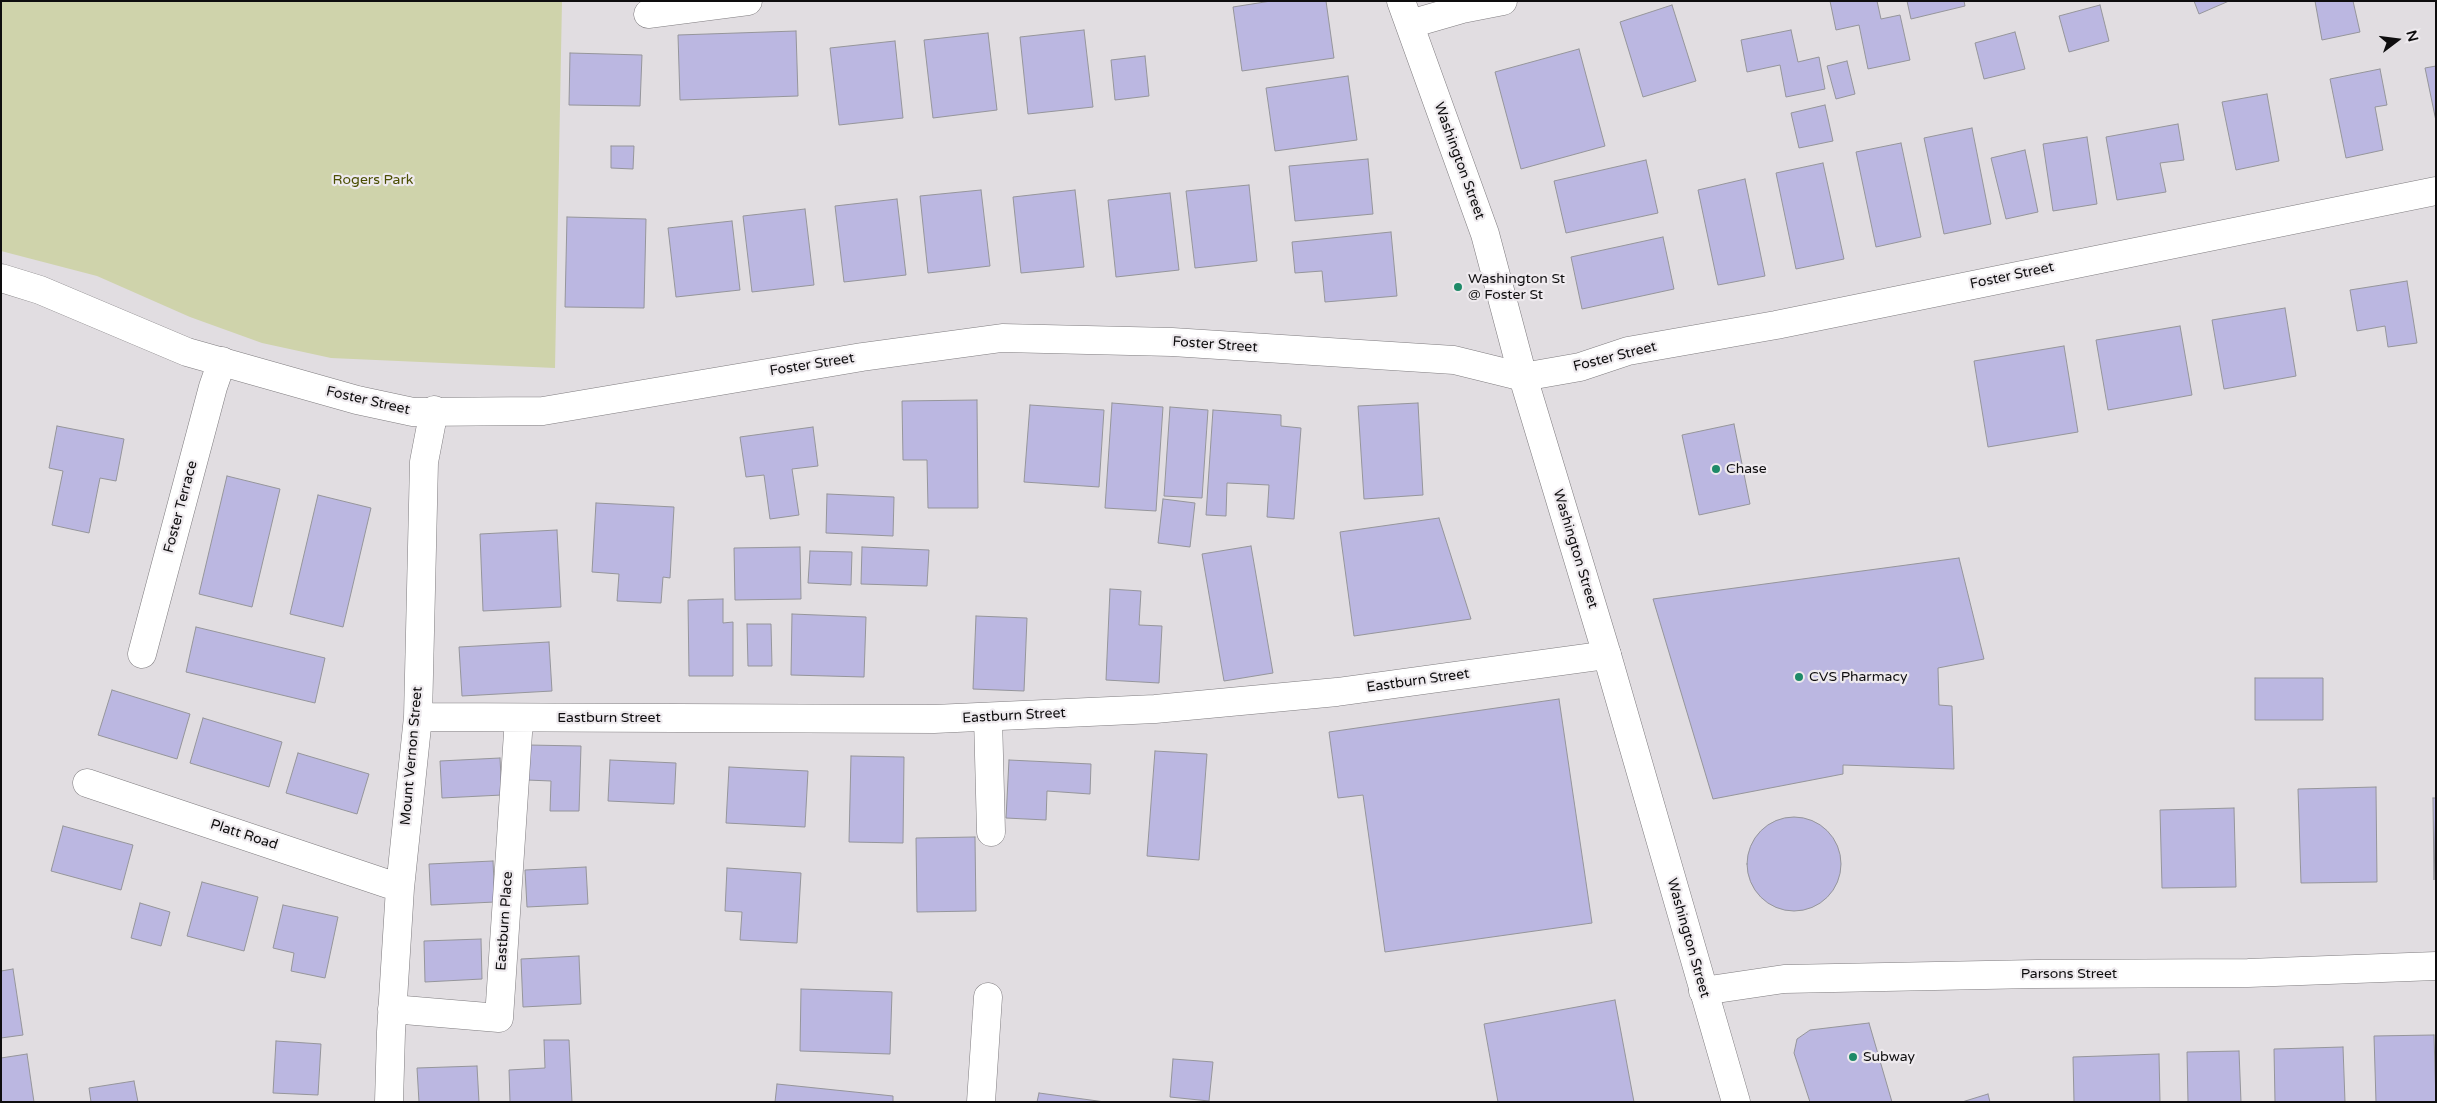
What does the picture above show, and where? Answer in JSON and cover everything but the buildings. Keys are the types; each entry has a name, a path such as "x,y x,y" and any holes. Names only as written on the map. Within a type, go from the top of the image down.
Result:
{"street":[{"path":"648,14 748,1"},
{"path":"1406,12 1462,9 1503,1"},
{"name":"Washington Street","path":"1406,12 1485,234 1523,377 1607,655 1736,1102"},
{"name":"Foster Street","path":"1,278 40,290 187,352 357,400 413,412 434,410 543,411 862,357 1002,338 1172,342 1454,360 1523,377 1580,367 1628,351 1795,321 2436,190"},
{"name":"Foster Terrace","path":"142,654 213,387 222,361"},
{"name":"Mount Vernon Street","path":"389,1102 392,1009 400,888 418,717 424,462 434,410"},
{"name":"Eastburn Street","path":"418,717 934,719 988,717 1155,708 1337,692 1607,655"},
{"path":"988,717 991,832"},
{"name":"Eastburn Place","path":"392,1009 499,1018 519,718"},
{"name":"Platt Road","path":"87,783 400,888"},
{"name":"Parsons Street","path":"1703,991 1784,979 2036,974 2248,973 2436,966"},
{"path":"981,1102 988,997"}],"green space":[{"name":"Rogers Park","path":"1,1 562,1 555,368 331,358 262,343 190,317 97,276 1,251"}],"place":[{"name":"Washington St @ Foster St","path":"1458,287"},
{"name":"Chase","path":"1716,469"},
{"name":"CVS Pharmacy","path":"1799,677"},
{"name":"Subway","path":"1853,1057"}]}
